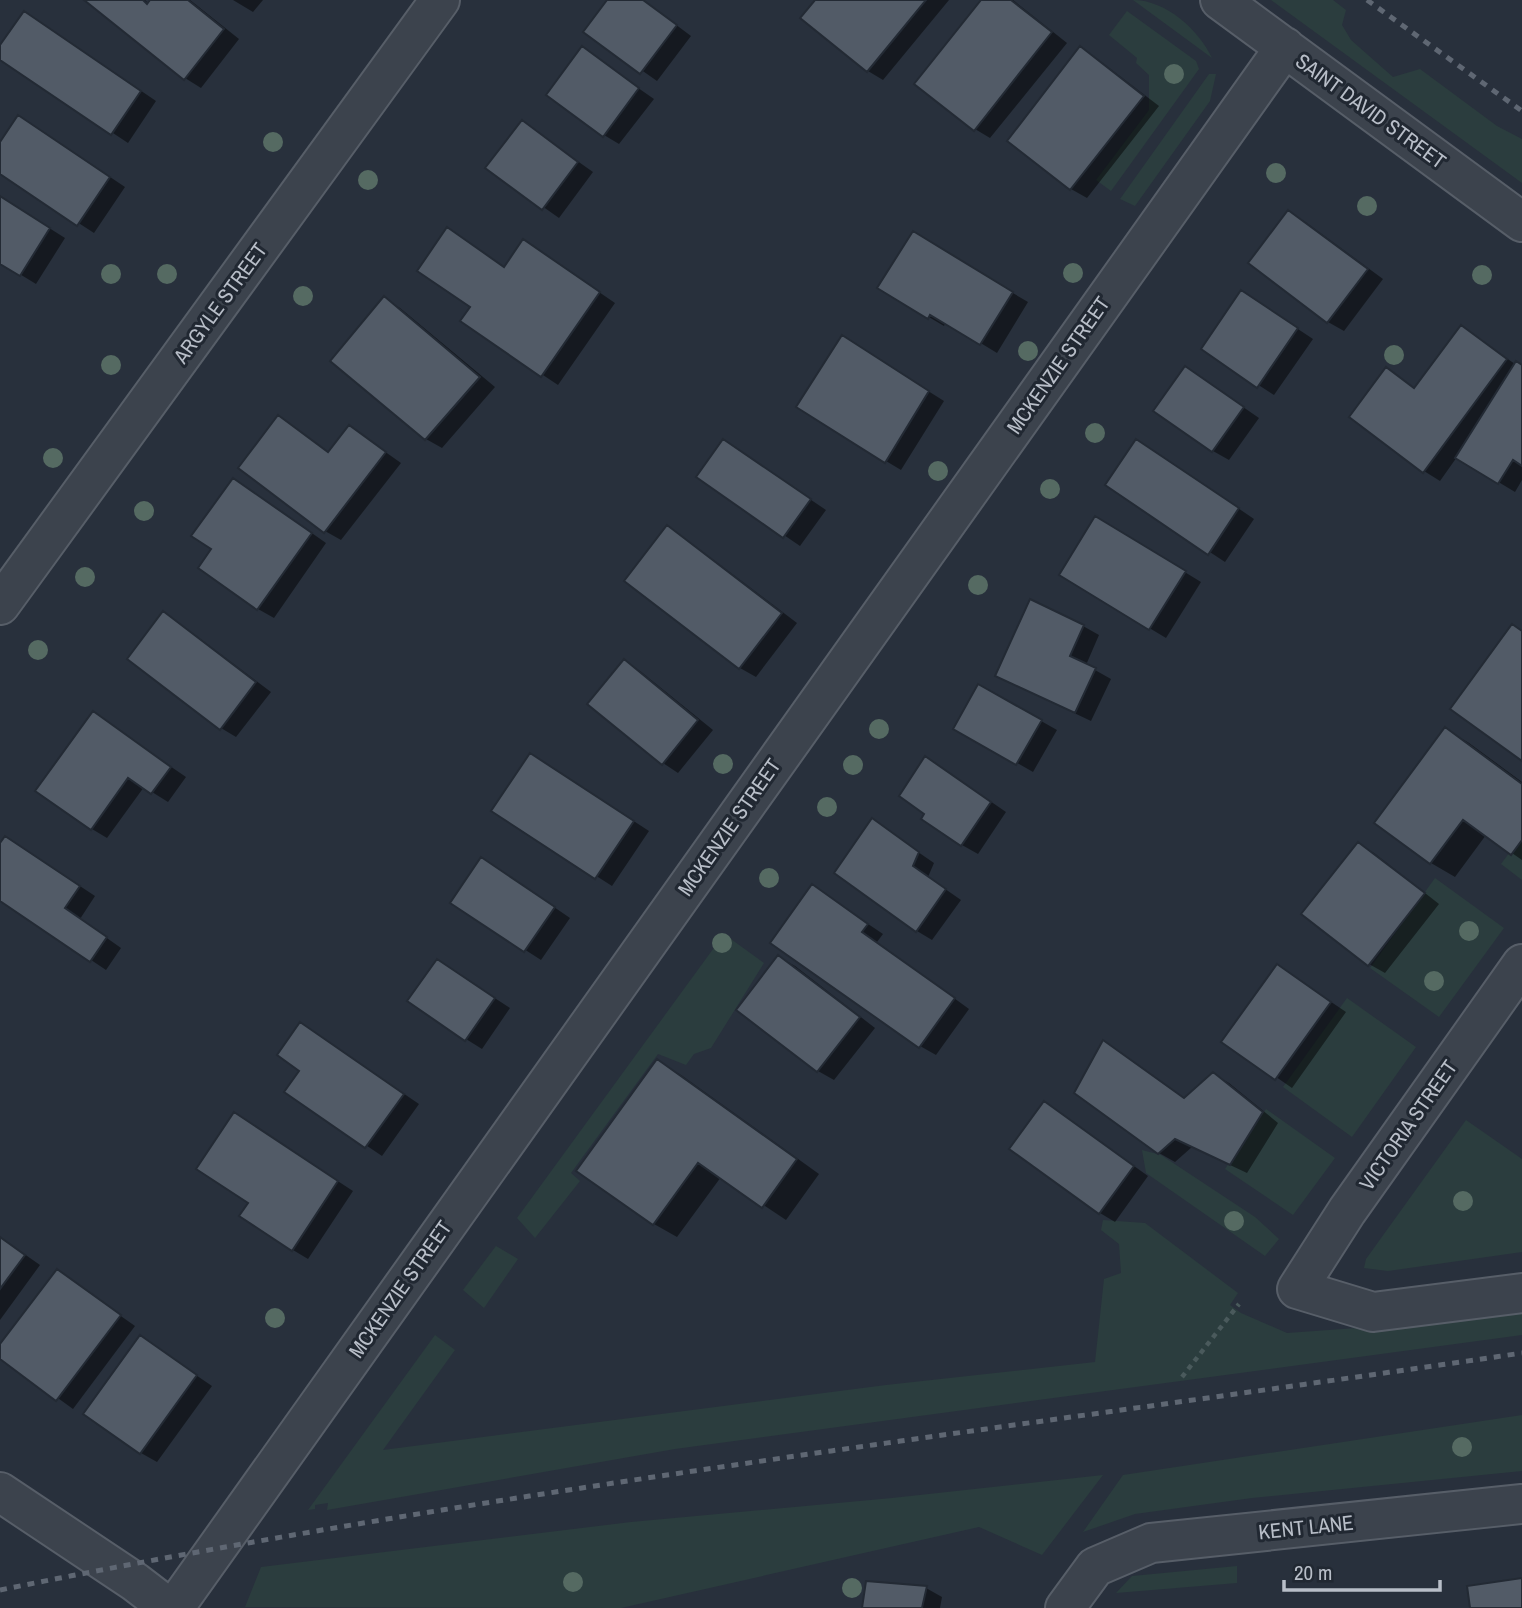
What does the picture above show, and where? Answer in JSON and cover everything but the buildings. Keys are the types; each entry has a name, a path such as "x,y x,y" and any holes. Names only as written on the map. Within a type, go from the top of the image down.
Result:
{"street":[{"name":"ARGYLE STREET","path":"0,605 440,0"},
{"name":"SAINT DAVID STREET","path":"1220,0 1522,222"},
{"name":"MCKENZIE STREET","path":"171,1608 1285,47"},
{"name":"VICTORIA STREET","path":"1522,964 1347,1211 1297,1290 1373,1312 1522,1293"},
{"path":"0,1492 171,1608"},
{"name":"KENT LANE","path":"1065,1608 1095,1567 1151,1543 1522,1504"}],"path":[{"path":"1182,1377 1239,1304"}],"shaded area":[{"path":"1133,0 1157,5 1180,19 1199,37 1212,58"},
{"path":"1271,0 1333,0 1346,10 1342,25 1351,40 1393,77 1420,69 1497,126 1522,139 1522,183"},
{"path":"1127,11 1196,61 1199,69 1111,191 1096,180 1149,110 1149,75 1136,63 1137,58 1109,35"},
{"path":"1209,74 1216,74 1210,101 1135,206 1120,199"},
{"path":"1522,836 1522,880 1501,864"},
{"path":"1435,878 1504,928 1439,1017 1370,968"},
{"path":"724,934 764,963 711,1048 694,1054 686,1065 658,1054 571,1173 580,1181 535,1238 517,1218"},
{"path":"1347,998 1416,1047 1352,1137 1283,1087"},
{"path":"1266,1109 1335,1158 1293,1215 1225,1169"},
{"path":"1466,1120 1522,1159 1522,1252 1388,1271 1364,1268 1366,1259"},
{"path":"1142,1150 1161,1155 1255,1217 1279,1239 1265,1256 1146,1173"},
{"path":"1103,1220 1145,1223 1238,1293 1230,1305 1241,1313 1287,1333 1454,1321 1522,1312 1522,1335 675,1449 327,1510 328,1503 315,1505 315,1509 308,1510 435,1335 455,1350 383,1450 886,1385 1095,1362 1104,1279 1121,1273 1119,1244 1101,1230"},
{"path":"496,1246 518,1259 484,1308 463,1290"},
{"path":"1522,1415 1522,1471 1252,1498 1135,1514 1083,1532 1123,1475"},
{"path":"1103,1475 1042,1555 979,1527 621,1608 245,1607 261,1567 631,1522"},
{"path":"1237,1566 1237,1583 1116,1593 1132,1576"}],"railway":[{"path":"1367,0 1522,111"},
{"path":"0,1590 379,1520 569,1490 1522,1353"}]}
